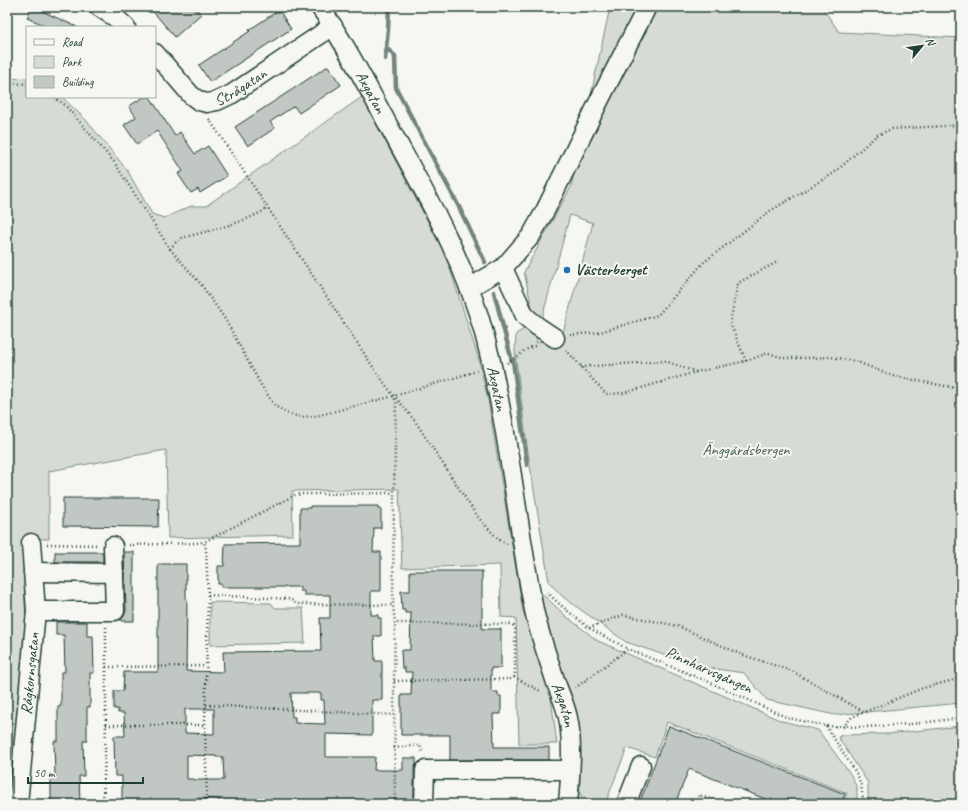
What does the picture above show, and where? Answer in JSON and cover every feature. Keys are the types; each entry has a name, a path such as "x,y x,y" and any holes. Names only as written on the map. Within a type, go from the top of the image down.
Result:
{"street":[{"path":"99,7 125,26"},
{"name":"Axgatan","path":"320,7 333,26 428,197 455,254 469,288 484,335 501,365 503,426 523,554 534,609 546,652 566,692 567,712 571,737 568,804"},
{"path":"469,288 503,268 531,236 647,7"},
{"name":"Strågatan","path":"156,54 191,95 199,101 206,103 217,101 232,94 333,26"},
{"path":"503,268 525,316 554,338"},
{"name":"Rågkornsgatan","path":"18,804 36,611 31,544"},
{"path":"36,611 115,611 113,546"},
{"path":"33,572 114,573"},
{"path":"626,804 641,766"},
{"path":"424,804 425,770 570,770"}],"path":[{"path":"7,84 26,84"},
{"path":"55,98 65,105 114,162 170,249 200,283 225,319 261,385 275,406 289,414 300,417 316,416 394,396 501,365 517,357"},
{"path":"206,103 207,115 209,119 377,373 415,421 477,516 498,539 523,554"},
{"path":"961,125 892,128 877,135 834,173 770,211 703,263 658,315 600,332 554,338 606,394 624,393 696,372 746,361 768,353 784,358 831,357 855,361 893,376 961,389"},
{"path":"170,249 182,238 237,222 259,214 268,208"},
{"path":"746,361 730,323 738,283 779,261"},
{"path":"580,367 665,361 696,372"},
{"path":"394,396 396,403 393,605 395,623 395,804"},
{"path":"207,804 205,725 208,595 206,549 204,542 294,495 394,493"},
{"name":"Pinnharvsgången","path":"544,588 589,628 628,649 708,682 788,718 826,726 843,727 866,727 961,718"},
{"path":"208,595 290,599 297,604 393,605"},
{"path":"103,804 106,725 106,611"},
{"path":"589,628 623,615 678,626 740,654 792,672 864,712"},
{"path":"395,623 513,625 515,628 514,677"},
{"path":"394,681 510,679 514,677 554,698 566,692 628,649"},
{"path":"106,667 206,666"},
{"path":"843,727 852,717 864,712 923,688 961,678"},
{"path":"206,704 394,715"},
{"path":"106,725 205,725"},
{"path":"826,726 858,776 861,784 863,804"},
{"path":"394,748 420,746 424,756 425,770"},
{"path":"695,804 699,794 724,804"},
{"path":"863,799 874,804"}],"green space":[{"name":"Änggårdsbergen","path":"610,7 822,7 839,32 961,38 961,703 835,715 767,700 744,673 696,666 626,642 563,597 549,582 528,453 515,352 516,334 530,325 534,317 524,272 571,187","holes":["570,215 593,223 562,336 536,343"]},
{"path":"26,78 26,98 63,98 86,120 127,170 152,214 164,218 191,206 206,206 362,97 446,256 478,357 488,400 523,611 550,690 557,744 519,744 516,618 501,617 500,565 402,568 399,489 292,491 293,535 168,538 166,450 49,471 49,539 25,539 23,550 26,628 9,804 7,804 7,79"},
{"path":"535,587 567,617 598,641 782,721 818,730 851,775 857,788 857,804 843,804 847,793 667,722 655,757 627,748 605,804 595,803 580,795 579,739 553,661"},
{"path":"210,602 271,603 275,608 303,608 305,643 210,645"},
{"path":"961,726 961,804 868,804 868,783 838,737 842,735 887,734"}],"building":[{"path":"31,7 33,7 75,26 41,26 42,24 27,18"},
{"path":"149,7 194,7 201,14 175,37"},
{"path":"279,10 291,29 210,82 199,65"},
{"path":"328,66 341,85 299,113 294,106 270,122 275,128 248,146 235,127"},
{"path":"142,98 151,98 175,136 180,132 195,154 208,146 227,176 200,193 198,189 191,193 178,174 183,171 157,131 137,144 124,125 136,117 129,106"},
{"path":"63,498 159,498 158,527 63,526"},
{"path":"310,506 378,506 378,509 381,509 381,528 374,528 373,552 381,552 381,591 371,591 371,615 378,615 378,618 381,618 381,636 374,636 375,661 382,661 382,700 372,700 372,735 326,734 326,757 375,757 374,770 403,770 403,758 416,758 414,770 414,804 301,804 301,802 267,801 219,802 219,799 196,798 196,804 122,804 122,776 115,776 114,736 125,736 124,713 118,713 118,709 114,709 114,691 123,691 124,672 158,672 158,564 186,564 186,671 224,672 223,652 321,651 320,618 330,618 330,595 304,595 304,591 300,591 300,587 221,587 221,584 218,584 218,566 224,566 225,544 300,543 300,508 310,508","holes":["291,693 321,693 321,700 324,700 325,724 295,723 295,717 292,717","185,709 214,709 214,734 185,733","187,755 223,757 224,780 187,779"]},
{"path":"55,552 103,552 103,562 55,562"},
{"path":"124,552 134,552 134,621 121,621 126,611"},
{"path":"410,571 482,571 482,629 501,629 501,668 491,668 491,692 498,692 498,696 501,696 501,714 493,714 494,747 549,747 549,760 450,760 450,735 401,735 401,695 411,695 412,672 405,672 405,668 402,668 401,650 410,650 411,613 405,613 405,610 402,610 401,591 410,591"},
{"path":"56,622 87,622 87,636 93,636 94,673 90,673 90,707 87,707 87,741 83,741 84,776 79,776 80,804 51,804 51,776 55,776 54,741 58,741 58,707 61,706 61,672 65,672 64,635 56,635"},
{"path":"669,726 845,794 841,804 778,804 689,769 675,804 639,804"}],"waterway":[{"path":"385,59 389,7"},
{"path":"386,48 395,56 396,88 459,207 485,262"},
{"path":"494,292 512,361"},
{"path":"513,361 527,465"}],"place":[{"name":"Västerberget","path":"567,270"}]}
